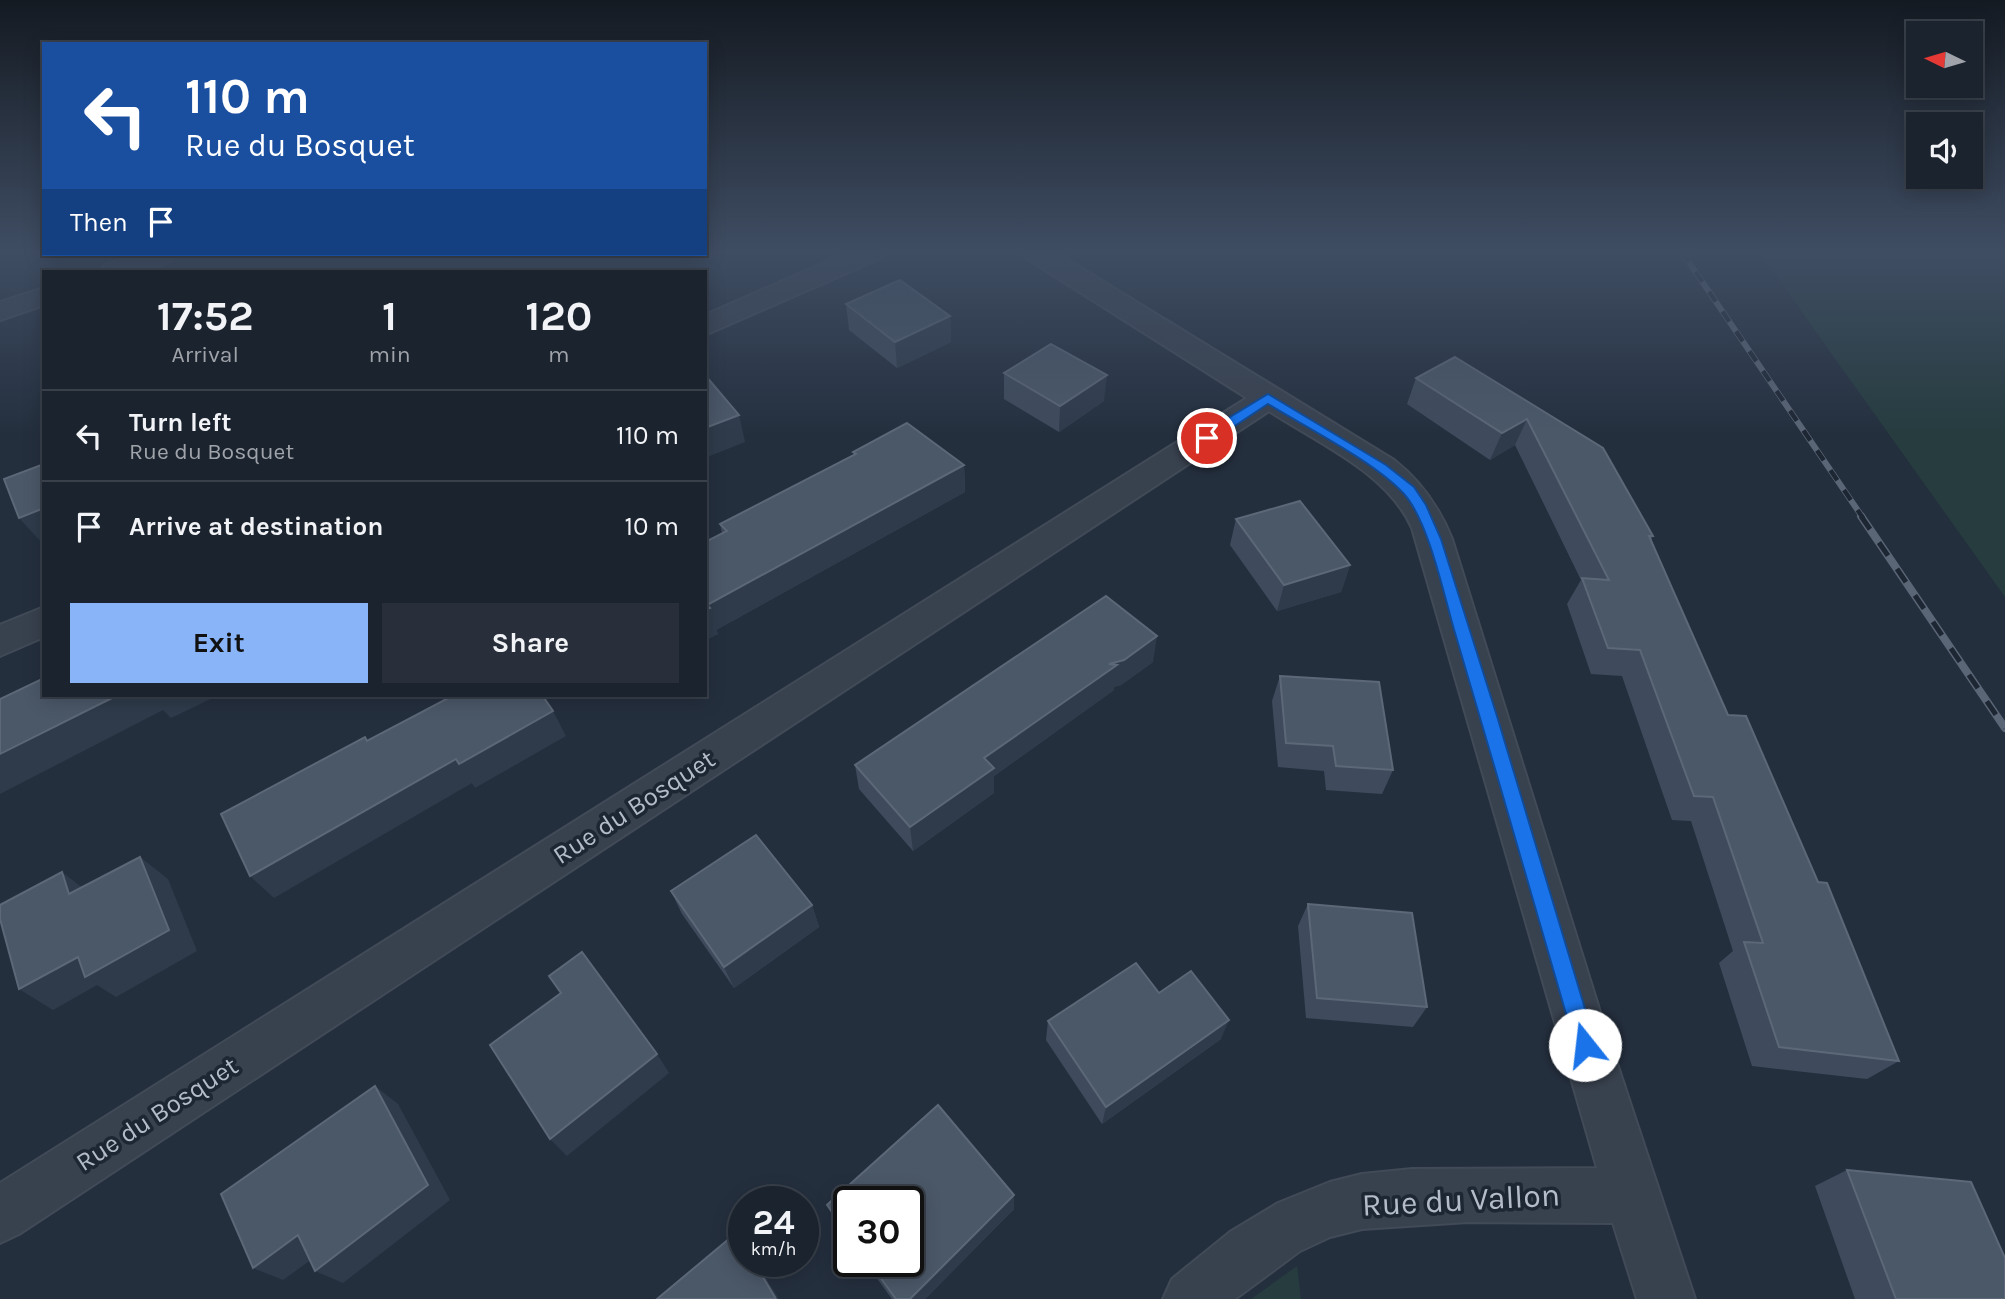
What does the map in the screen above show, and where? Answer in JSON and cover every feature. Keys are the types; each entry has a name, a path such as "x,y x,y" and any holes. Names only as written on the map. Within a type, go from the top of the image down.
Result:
{"street":[{"path":"707,325 735,313"},
{"path":"1132,313 1397,479 1409,491 1427,520 1632,1196 1666,1299"},
{"name":"Rue du Bosquet","path":"0,1215 1268,398"},
{"path":"0,641 42,622"},
{"name":"Rue du Vallon","path":"1192,1299 1250,1251 1281,1231 1316,1214 1356,1203 1403,1196 1495,1193 1632,1196"}],"green space":[{"path":"1802,313 2005,313 2005,597"},
{"path":"1297,1266 1301,1299 1251,1299"}],"building":[{"path":"857,313 945,313 950,316 895,342"},
{"path":"1051,344 1107,375 1060,406 1004,373"},
{"path":"1455,357 1603,448 1653,536 1649,536 1728,715 1746,716 1818,882 1827,883 1899,1061 1779,1047 1744,942 1763,943 1713,797 1694,796 1640,650 1608,648 1582,578 1609,580 1527,419 1502,433 1416,378"},
{"path":"707,377 739,415 707,427"},
{"path":"907,423 964,465 707,605 707,541 727,531 720,524 856,454 853,452"},
{"path":"42,465 42,509 19,518 4,479"},
{"path":"1300,501 1350,565 1284,585 1236,519"},
{"path":"1106,596 1157,636 1124,660 1109,664 1117,665 984,758 994,768 910,827 855,765"},
{"path":"1280,676 1379,682 1393,770 1336,766 1333,746 1286,743"},
{"path":"42,679 42,697 114,697 0,754 0,699"},
{"path":"450,697 543,697 553,711 459,764 456,759 250,876 221,814 365,737 367,741"},
{"path":"756,835 812,905 724,967 671,891"},
{"path":"140,857 169,930 85,977 78,957 19,989 0,919 0,905 62,872 69,894"},
{"path":"1308,904 1412,913 1427,1007 1317,998"},
{"path":"582,952 657,1054 550,1139 490,1045 561,993 549,976"},
{"path":"1136,963 1159,993 1191,971 1229,1020 1106,1107 1048,1021"},
{"path":"375,1086 428,1185 315,1271 298,1235 253,1268 221,1194"},
{"path":"938,1105 1014,1195 910,1299 896,1299 880,1277 924,1277 924,1186 848,1186"},
{"path":"1847,1170 1971,1182 2005,1258 2005,1299 1896,1299"},
{"path":"833,1200 833,1213 827,1205"},
{"path":"728,1240 728,1277 763,1277 776,1299 657,1299"}],"railway":[{"path":"1723,313 1863,518"},
{"path":"1861,516 2005,728"}],"route":[{"path":"1207,438 1268,398 1382,468 1409,491 1419,505 1434,539 1512,792 1585,1045"}]}
